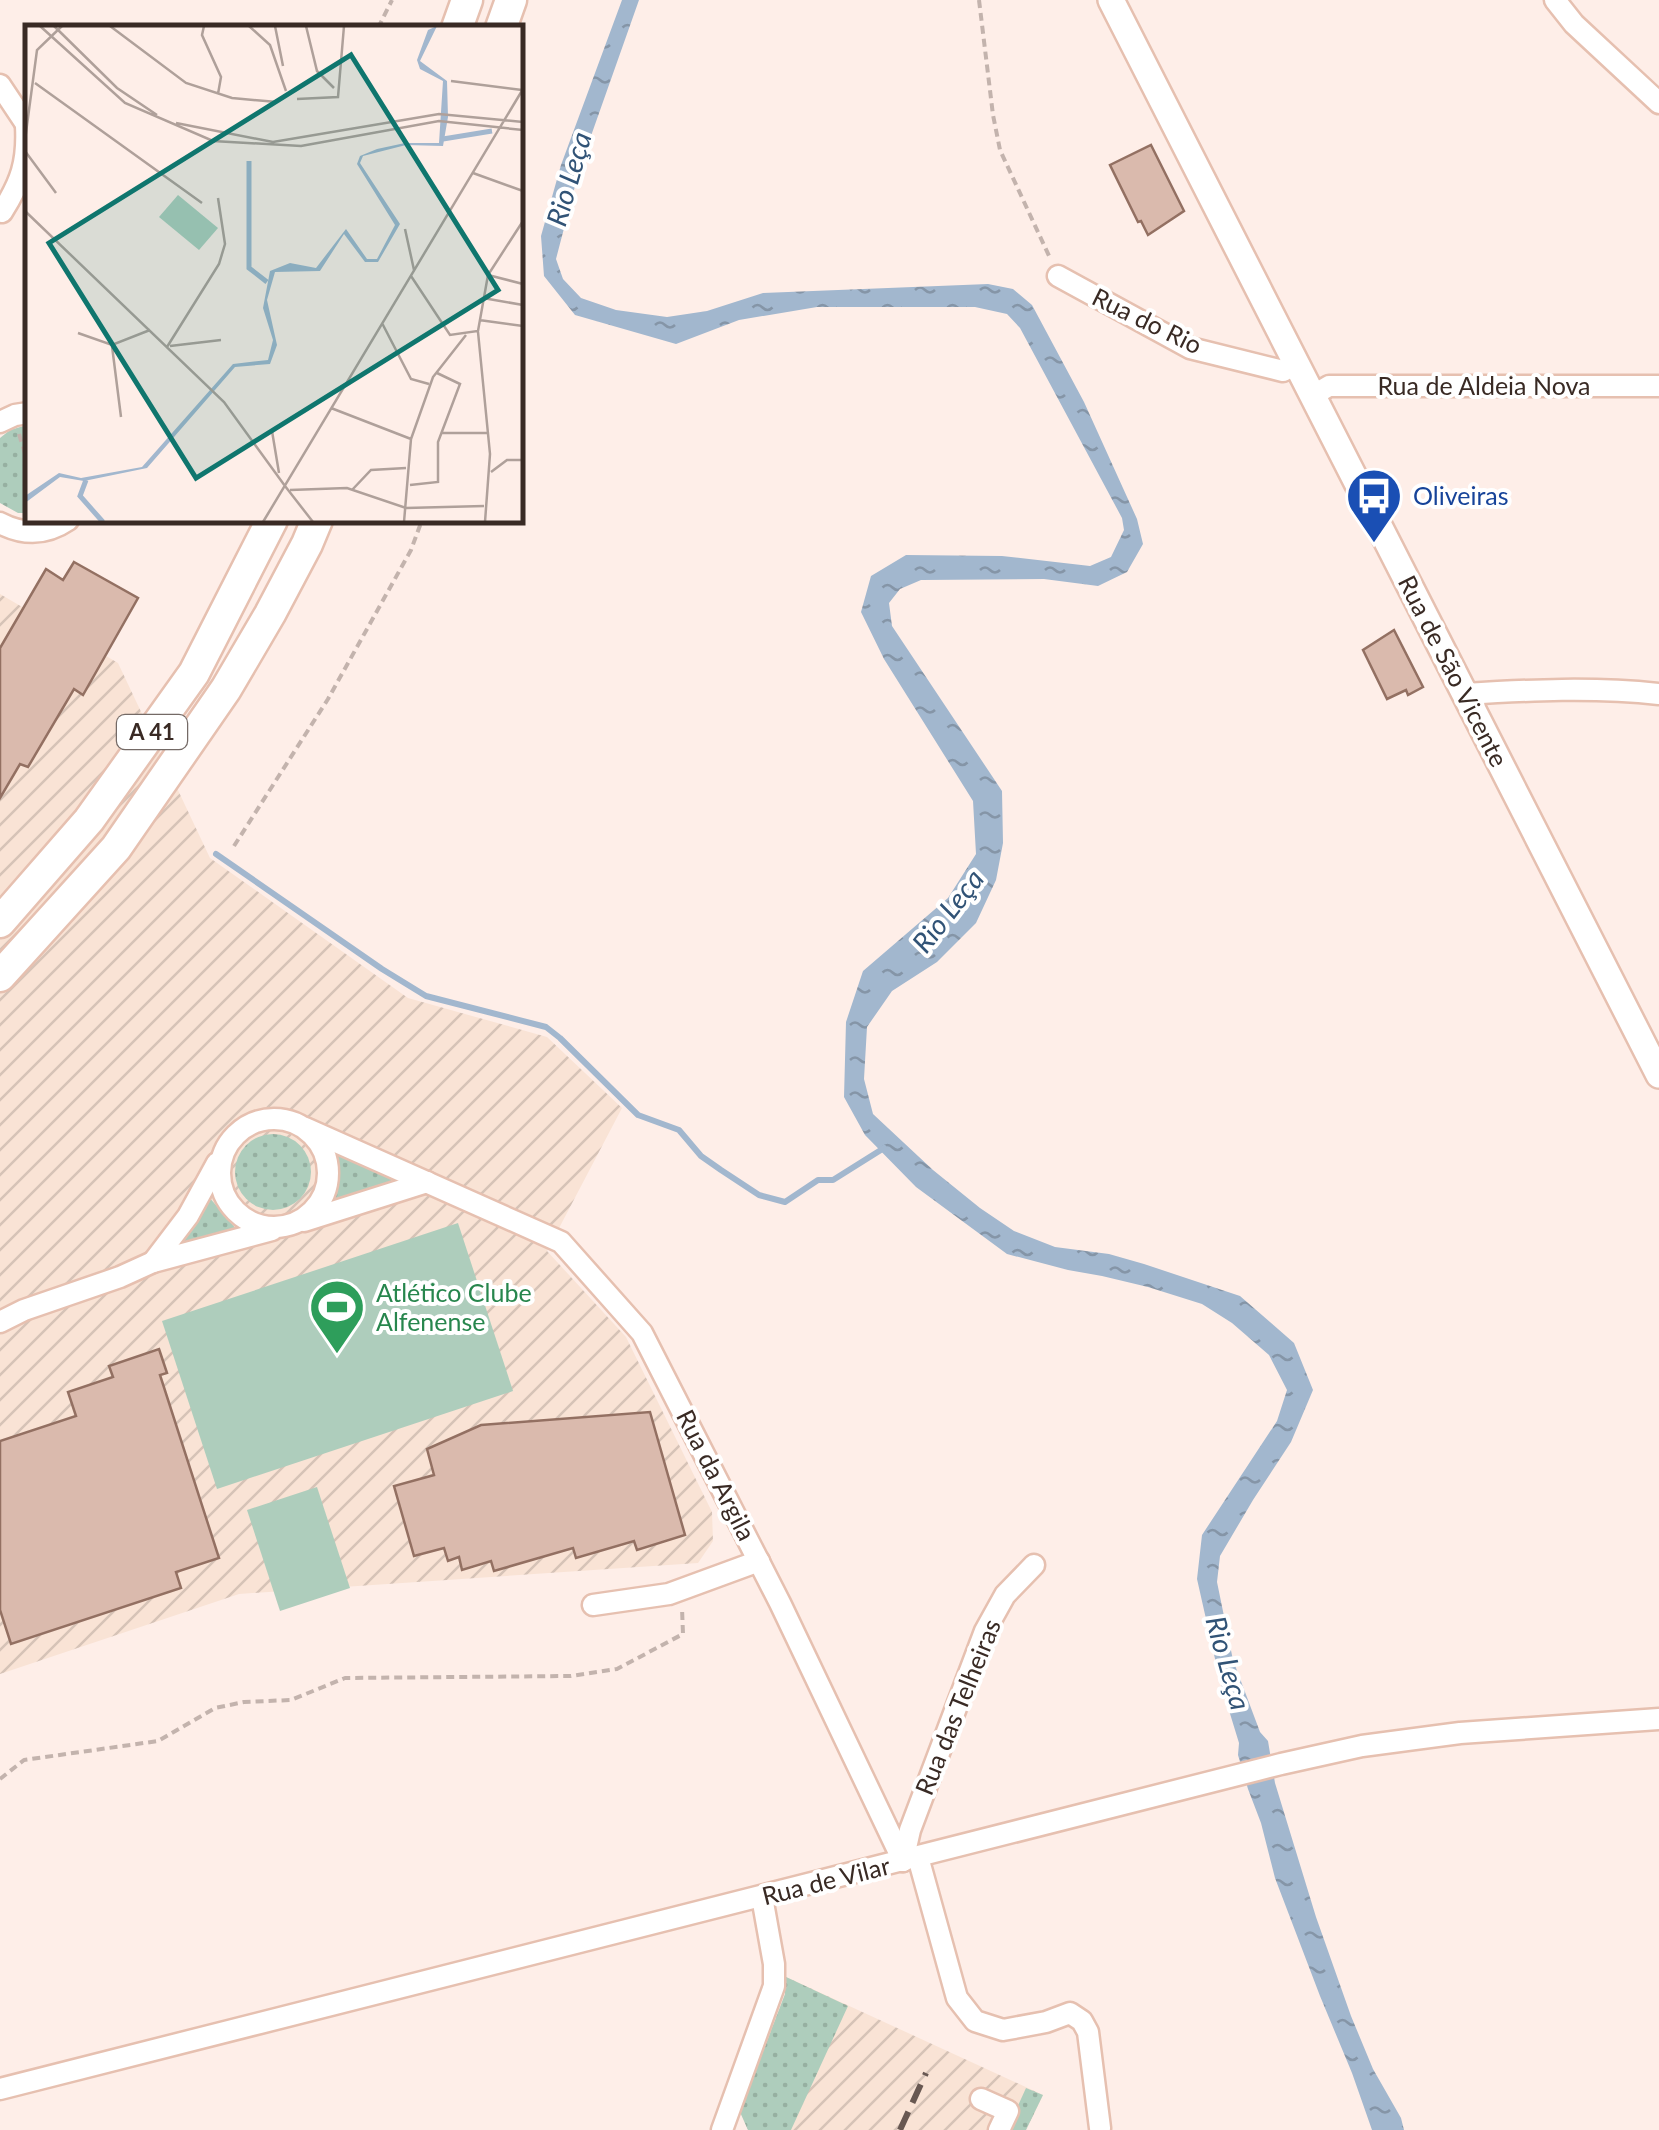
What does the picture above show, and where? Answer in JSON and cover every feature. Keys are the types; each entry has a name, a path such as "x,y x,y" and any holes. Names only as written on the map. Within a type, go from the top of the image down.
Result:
{"highway":[{"path":"458,25 467,0"},
{"path":"503,25 511,0"},
{"name":"A 41","path":"0,922 90,820 194,673 271,522"},
{"name":"A 41","path":"0,976 116,848 226,689 298,562 316,522"}],"main road":[{"name":"Rua de São Vicente","path":"1112,0 1659,1075"}],"street":[{"path":"1557,1 1574,24 1658,101"},
{"path":"0,85 25,123"},
{"path":"1,213 25,162"},
{"name":"Rua do Rio","path":"1058,276 1190,348 1283,371 1295,364"},
{"name":"Rua de Aldeia Nova","path":"1312,396 1329,386 1659,386"},
{"path":"1,527 44,531 64,522"},
{"path":"1465,694 1555,688 1659,694"},
{"name":"Rua da Argila","path":"153,1262 188,1216 227,1145 239,1131 271,1118 289,1120 561,1242 642,1333 911,1859 957,1998 975,2021 1003,2030 1070,2013 1082,2021 1088,2032 1100,2128"},
{"path":"227,1145 220,1161 219,1179 234,1210 247,1221 264,1227 289,1225 312,1213 328,1184 325,1152 305,1128"},
{"name":"Rua da Argila","path":"0,1322 153,1262 427,1182"},
{"path":"593,1605 669,1594 759,1562"},
{"name":"Rua das Telheiras","path":"911,1859 910,1830 985,1631 1005,1596 1034,1565"},
{"name":"Rua de Vilar","path":"0,2089 1281,1764 1362,1746 1460,1733 1659,1718"},
{"path":"722,2130 774,1986 762,1897"},
{"path":"981,2099 1008,2111 999,2130"}],"path":[{"path":"380,25 392,0"},
{"path":"979,0 1000,150 1058,276"},
{"path":"14,416 25,453"},
{"path":"234,846 328,699 410,550 421,522"},
{"path":"0,1779 24,1760 158,1741 215,1708 290,1700 345,1678 571,1676 617,1669 684,1634 681,1590"}],"shaded area":[{"path":"0,594 118,663 210,858 408,998 547,1037 622,1108 547,1251 626,1337 712,1512 713,1541 698,1563 239,1594 0,1674"},
{"path":"784,1976 1043,2095 1026,2130 748,2130 740,2112 785,1994"}],"green space":[{"path":"25,426 25,513 0,503 0,438"},
{"path":"273,1134 300,1145 311,1172 300,1199 273,1210 246,1199 235,1172 246,1145"},
{"path":"337,1155 391,1181 334,1199 339,1176"},
{"path":"209,1197 237,1230 176,1250 176,1245"},
{"name":"Atlético Clube Alfenense","path":"458,1223 513,1391 217,1489 162,1321"},
{"path":"317,1487 350,1588 280,1611 247,1510"},
{"path":"784,1976 848,2006 791,2130 748,2130 740,2112 785,1994"},
{"path":"1026,2088 1043,2095 1026,2130 1007,2130"}],"water":[{"name":"Rio Leça","path":"622,0 639,0 580,167 556,259 563,279 581,298 616,310 667,317 707,311 763,293 988,284 1013,289 1032,305 1084,402 1137,519 1143,544 1127,572 1098,586 1044,579 921,580 900,589 889,603 892,626 1002,791 1003,843 996,880 976,923 937,962 892,991 867,1027 864,1079 873,1114 933,1170 1014,1231 1055,1247 1109,1254 1144,1264 1240,1296 1294,1343 1313,1390 1291,1442 1220,1556 1217,1582 1233,1660 1260,1732 1268,1741 1275,1783 1316,1917 1351,2016 1404,2130 1372,2130 1275,1878 1238,1755 1239,1743 1220,1681 1197,1579 1202,1535 1277,1421 1287,1390 1269,1355 1232,1323 1202,1304 1148,1287 1007,1254 916,1187 865,1135 844,1097 846,1022 863,971 948,898 976,854 973,801 884,659 861,612 871,576 906,555 1002,556 1090,566 1111,557 1124,530 1122,518 1020,328 1007,314 975,307 817,307 739,320 676,344 575,315 544,276 541,236 561,165"}],"building":[{"path":"1151,145 1184,211 1148,235 1110,165"},
{"path":"74,562 138,598 83,695 74,689 28,767 20,764 0,798 0,648 46,569 63,580"},
{"path":"1394,630 1423,687 1387,699 1363,650"},
{"path":"159,1349 167,1373 160,1375 219,1558 176,1572 181,1588 11,1644 0,1610 0,1441 76,1416 68,1392 113,1377 109,1366"},
{"path":"650,1412 685,1535 637,1550 634,1541 576,1558 573,1548 494,1571 491,1561 462,1570 459,1557 448,1561 444,1548 414,1556 394,1486 434,1475 427,1449 481,1425"}],"waterway":[{"path":"216,854 426,996 546,1027 638,1115 679,1130 701,1156 759,1195 785,1202 818,1180 833,1180 884,1148"}],"railway":[{"path":"900,2130 926,2073"}],"place":[{"name":"Oliveiras","path":"1374,545"},
{"name":"Atlético Clube Alfenense","path":"337,1356"}]}
